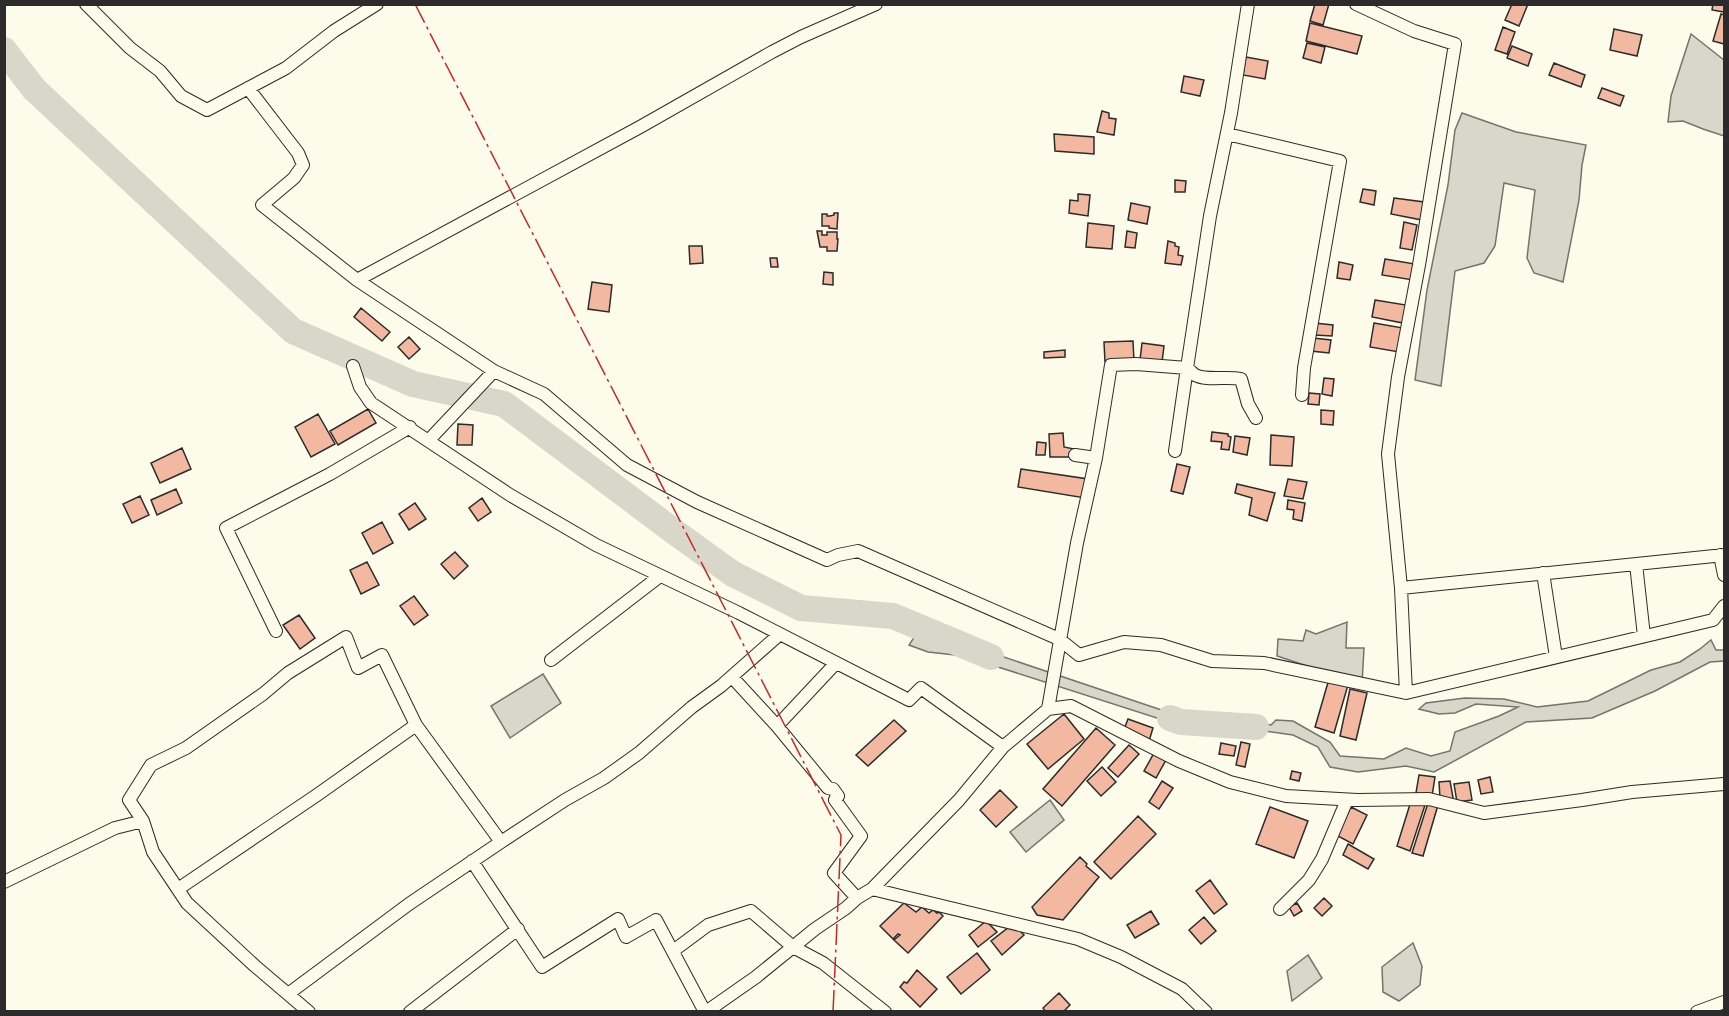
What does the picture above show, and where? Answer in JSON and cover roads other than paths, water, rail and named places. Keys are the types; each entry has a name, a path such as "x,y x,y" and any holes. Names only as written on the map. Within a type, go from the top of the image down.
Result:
{"street":[{"path":"86,4 130,48 160,71 181,96 207,110 286,68 334,31 377,4"},
{"path":"357,280 640,127 772,52 876,4"},
{"path":"1175,451 1210,216 1227,134 1248,4"},
{"path":"1356,4 1414,31 1455,44 1419,265 1398,377 1388,454 1401,588 1406,693"},
{"path":"248,88 298,153 303,165 294,178 262,205 357,280 494,371 544,394 627,465 697,502 828,560 838,555 858,551 1059,639 1079,655 1124,642 1161,645 1212,661 1264,663 1406,693 1713,620 1725,606"},
{"path":"1227,134 1340,161 1304,368 1302,395"},
{"path":"1048,709 1077,543 1096,458 1111,365 1136,364 1188,368 1194,375 1241,379 1248,404 1256,418"},
{"path":"353,366 360,387 372,403 510,495 596,545 739,613 909,700 921,688 1003,747"},
{"path":"429,440 494,371"},
{"path":"276,631 226,528 330,474 410,428"},
{"path":"1075,455 1096,458"},
{"path":"1401,588 1722,555 1725,575"},
{"path":"1636,564 1644,636"},
{"path":"1543,573 1556,657"},
{"path":"550,660 660,576"},
{"path":"288,994 409,904 630,759 692,706 732,677 780,634"},
{"path":"309,1011 255,966 188,903 153,852 142,821 129,800 151,765 186,748 263,694 288,673 346,637 358,668 382,655 416,725 501,842"},
{"path":"777,726 837,663"},
{"path":"732,677 777,726 828,788 833,789 838,796 835,800 861,836 834,873 857,898"},
{"path":"472,861 542,967 618,919 626,938 656,920 706,1011 756,977 815,929 872,889 959,800 1003,747 1048,709 1071,706 1179,761 1230,782 1286,796 1347,800 1430,799 1484,813 1582,801 1632,792 1725,784"},
{"path":"178,889 416,725"},
{"path":"1280,909 1310,880 1347,800"},
{"path":"4,882 115,828 142,821"},
{"path":"872,889 1078,939 1121,957 1182,989 1206,1011"},
{"path":"673,951 708,925 751,911 793,947 823,963 885,1011"},
{"path":"410,1011 518,929"},
{"path":"1697,1011 1725,1002"}],"waterway":[{"path":"4,50 34,89 293,331 413,384 504,404 733,574 801,608 893,616 991,657"},
{"path":"1170,718 1181,722 1256,727"}]}
